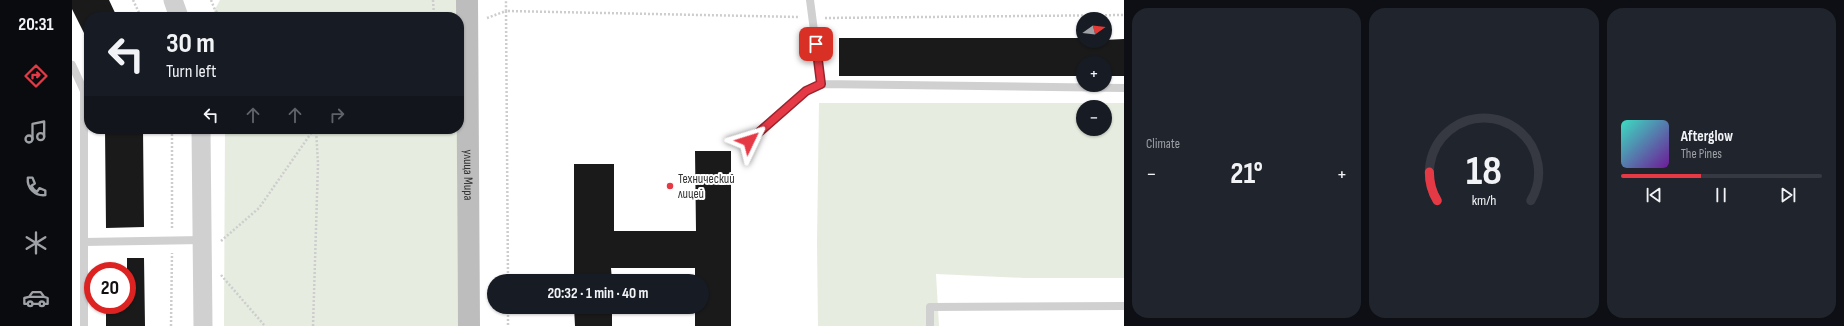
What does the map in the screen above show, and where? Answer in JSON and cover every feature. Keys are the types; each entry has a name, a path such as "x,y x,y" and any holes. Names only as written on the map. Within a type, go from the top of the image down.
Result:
{"main road":[{"name":"улица Мира","path":"467,0 469,326"}],"street":[{"path":"174,0 178,12"},
{"path":"201,134 203,326"}],"lane":[{"path":"810,0 821,84"},
{"path":"72,66 84,91 84,326"},
{"path":"749,141 806,91 821,84 1124,88"},
{"path":"84,242 202,246"},
{"path":"930,326 930,307 1124,306"}],"path":[{"path":"133,0 139,12"},
{"path":"211,0 217,12"},
{"path":"433,0 434,12"},
{"path":"506,0 508,274"},
{"path":"506,11 813,18 1124,16"},
{"path":"202,246 225,238 259,208 311,134"},
{"path":"314,326 318,164 315,134"},
{"path":"508,314 508,326"}],"shaded area":[{"path":"220,0 456,0 457,12 214,12"},
{"path":"819,103 1076,103 1076,136 1112,136 1112,103 1124,103 1124,278 1025,278 936,274 939,326 818,326 817,243"},
{"path":"225,134 457,134 458,326 224,326"}],"building":[{"path":"72,0 109,0 115,12 84,12 84,33 72,9"},
{"path":"839,38 1076,38 1076,48 1112,48 1112,40 1124,39 1124,76 1112,76 1112,56 1076,56 1076,76 839,76"},
{"path":"105,134 143,134 144,227 106,228"},
{"path":"695,151 731,151 731,326 695,326 695,314 709,314 709,274 695,274 695,268 611,268 611,274 574,274 574,164 614,164 614,231 696,231"},
{"path":"127,258 144,258 145,326 106,326 106,314 136,314 136,262 127,262"},
{"path":"574,314 612,314 612,326 575,326"}],"place":[{"name":"Технический лицей","path":"670,186"}],"route":[{"path":"749,141 806,91 821,84 816,44"}]}
